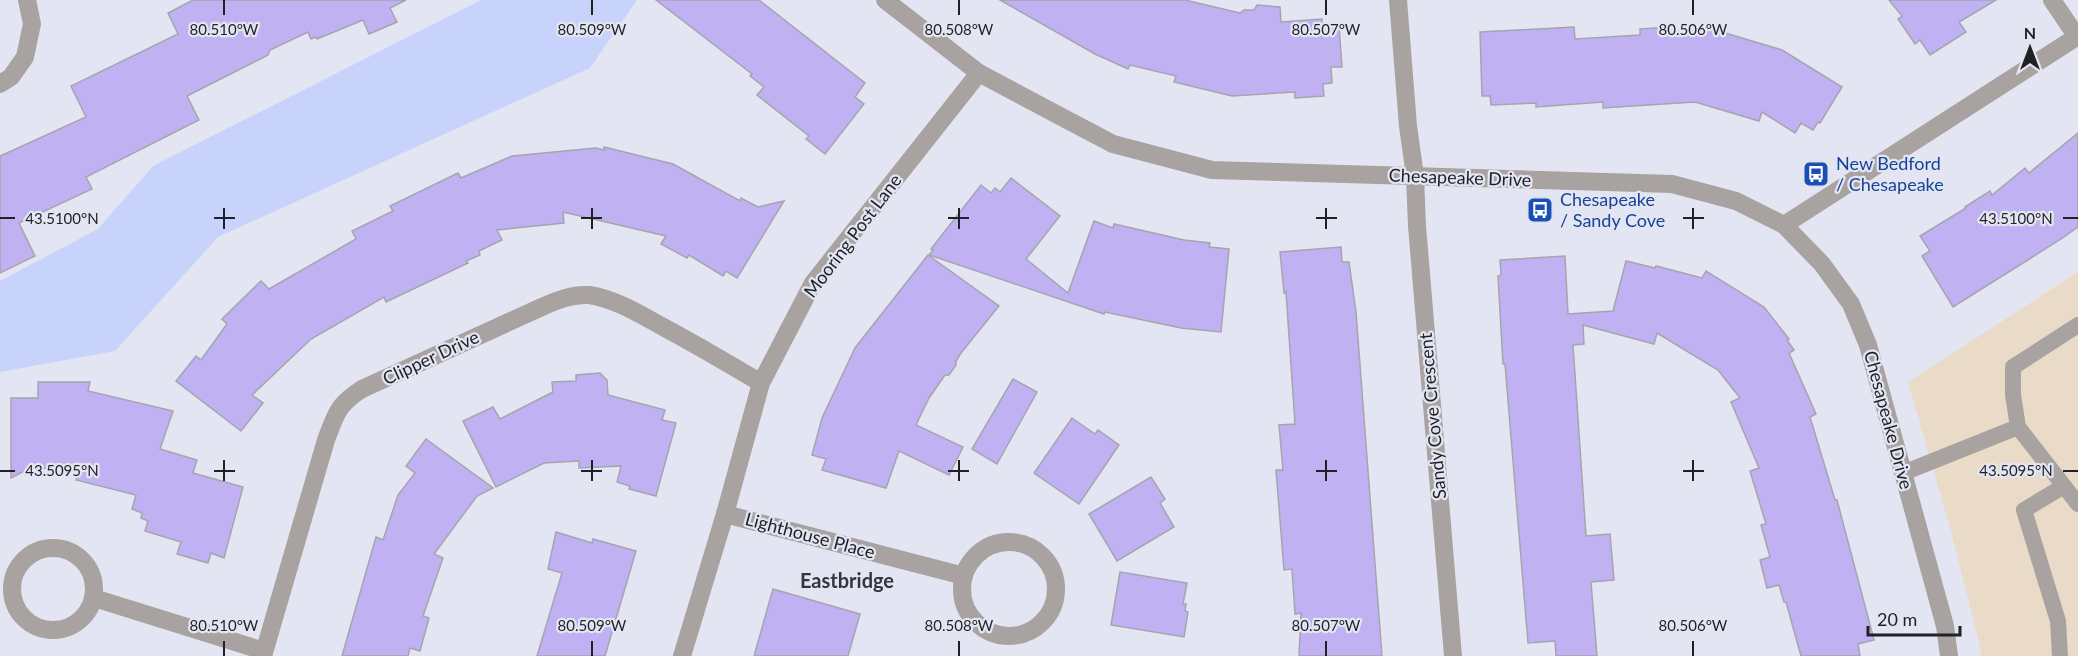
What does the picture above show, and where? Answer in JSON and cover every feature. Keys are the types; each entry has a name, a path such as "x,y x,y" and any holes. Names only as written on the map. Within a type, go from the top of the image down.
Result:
{"street":[{"path":"0,84 11,77 25,57 32,24 27,0"},
{"name":"Chesapeake Drive","path":"885,0 979,73 1113,144 1212,171 1672,184 1736,201 1784,225 1822,264 1851,304 1868,345 1945,626 1949,656"},
{"name":"Sandy Cove Crescent","path":"1398,0 1408,126 1415,176 1417,226 1453,656"},
{"path":"1784,225 2077,36 2052,0"},
{"name":"Mooring Post Lane","path":"682,656 725,514 761,383 813,283 979,73"},
{"name":"Clipper Drive","path":"263,654 326,440 337,412 346,400 362,390 544,306 567,297 587,295 626,306 761,383"},
{"name":"Lighthouse Place","path":"725,514 964,576"},
{"path":"1008,542 1026,545 1041,554 1051,567 1057,592 1053,608 1039,626 1025,634 1009,637 992,634 978,626 966,608 962,592 964,576 967,567 978,554 992,545 1008,542"},
{"path":"49,547 58,547 72,551 88,566 95,584 94,598 87,613 75,624 68,628 53,630 33,625 21,615 12,595 13,578 20,564 30,555 49,547"},
{"path":"94,598 263,654"}],"lane":[{"path":"2078,325 2013,367 2013,394 2019,427 2078,504"},
{"path":"1903,473 2019,427"},
{"path":"2060,656 2058,621 2024,510 2064,486"}],"shaded area":[{"path":"481,0 637,0 590,68 218,237 115,351 0,372 0,281 98,229 153,166"},
{"path":"2078,272 2078,656 1981,656 1952,535 1908,382"}],"building":[{"path":"193,0 406,0 390,8 397,22 369,34 363,20 317,39 316,37 311,39 308,32 270,50 268,55 187,96 199,120 86,177 92,189 19,223 35,256 0,273 0,156 86,117 71,86 178,34 168,13"},
{"path":"656,0 759,0 865,83 855,97 864,104 825,154 806,139 809,136 757,95 764,87 750,76 752,74"},
{"path":"1000,0 1185,0 1240,13 1244,10 1254,10 1257,5 1280,7 1281,22 1322,19 1322,26 1339,25 1342,67 1331,67 1332,83 1323,84 1324,96 1295,98 1295,92 1232,96 1174,82 1176,76 1130,65 1128,69 1095,54"},
{"path":"1889,0 1996,0 1959,22 1966,32 1930,55 1920,40 1915,44 1898,19 1902,16"},
{"path":"1574,27 1575,39 1640,35 1640,29 1670,27 1671,32 1712,29 1782,50 1842,87 1820,123 1818,122 1813,130 1801,123 1795,133 1762,112 1759,121 1695,102 1603,108 1603,102 1536,107 1536,103 1491,105 1490,96 1482,96 1480,32"},
{"path":"2078,133 2078,227 1953,307 1922,256 1930,251 1920,236 1990,191 1992,195 2025,168 2029,173"},
{"path":"604,147 673,164 740,201 741,198 758,207 784,201 737,278 726,271 723,276 689,255 687,258 661,244 666,236 563,212 564,223 497,230 502,240 479,251 480,255 466,261 468,263 386,302 384,297 311,339 252,395 263,403 241,431 176,381 196,356 201,360 227,324 222,319 261,281 269,289 356,239 352,231 393,211 390,206 458,173 461,178 512,156 596,148 604,150"},
{"path":"1011,178 1060,216 1026,259 1068,293 1094,221 1113,228 1114,224 1184,240 1210,243 1209,247 1229,249 1221,332 1181,328 1105,312 1104,314 929,255 933,250 931,249 981,185 991,193 995,188 1000,192"},
{"path":"1341,247 1342,262 1349,262 1356,312 1382,656 1299,656 1301,613 1295,614 1292,569 1284,570 1276,470 1283,470 1279,425 1295,424 1286,292 1284,293 1280,252"},
{"path":"928,255 999,306 961,353 949,375 945,375 929,398 916,425 963,447 949,475 899,451 886,488 822,470 826,459 812,455 822,418 855,348"},
{"path":"1565,256 1568,314 1613,311 1626,261 1702,278 1706,271 1764,307 1789,339 1787,340 1794,350 1789,353 1816,414 1810,417 1835,500 1837,500 1874,640 1858,644 1860,656 1801,656 1779,585 1767,588 1760,560 1770,557 1761,525 1766,524 1750,471 1759,468 1731,402 1740,398 1718,370 1657,333 1654,344 1583,325 1584,344 1573,345 1586,536 1610,534 1614,580 1591,582 1597,656 1556,656 1555,641 1528,643 1505,364 1503,364 1498,276 1501,275 1500,260"},
{"path":"600,373 607,380 608,395 665,410 662,420 676,423 656,496 629,489 630,486 617,482 621,466 579,468 579,461 544,463 496,487 463,421 493,407 500,419 553,392 552,382 576,381 576,375"},
{"path":"1013,379 1037,392 997,464 972,449"},
{"path":"38,382 90,382 88,391 173,411 160,449 197,460 193,473 243,487 224,558 211,553 208,563 177,554 181,542 145,531 148,521 141,518 142,513 132,509 136,495 76,480 79,467 28,469 11,478 11,398 38,398"},
{"path":"1072,418 1095,434 1098,430 1119,445 1079,504 1034,473"},
{"path":"426,439 493,488 477,496 434,554 443,558 423,616 429,618 420,651 410,648 408,656 342,656 376,537 383,540 398,495 415,473 406,466"},
{"path":"1151,477 1165,499 1160,503 1174,527 1117,561 1089,514"},
{"path":"556,532 592,543 593,539 636,551 605,656 537,656 562,573 548,569"},
{"path":"1120,572 1187,583 1183,604 1186,604 1185,611 1188,612 1184,637 1111,625"},
{"path":"773,589 860,614 848,656 754,656"}],"place":[{"name":"New Bedford / Chesapeake","path":"1816,174"},
{"name":"Chesapeake / Sandy Cove","path":"1540,210"}],"district":[{"name":"Eastbridge","path":"847,581"}]}
